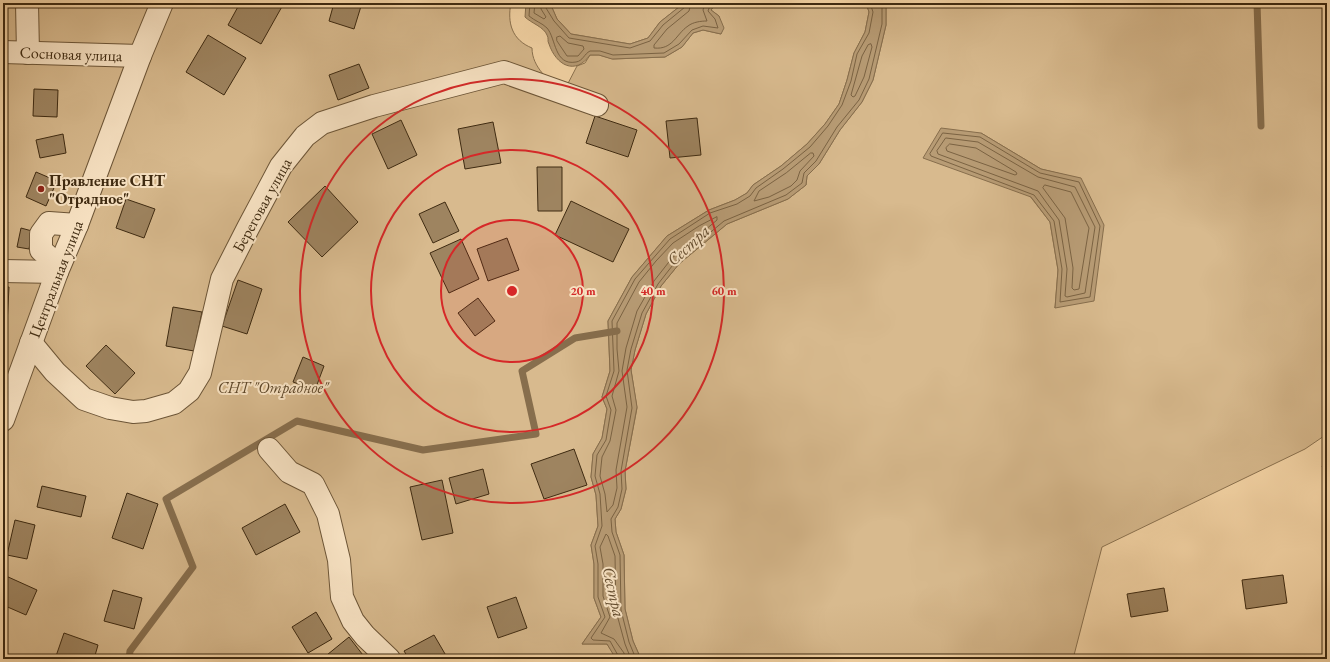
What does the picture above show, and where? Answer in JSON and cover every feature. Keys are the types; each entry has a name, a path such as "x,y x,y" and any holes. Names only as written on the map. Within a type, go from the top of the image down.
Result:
{"street":[{"path":"27,3 28,53"},
{"name":"Центральная улица","path":"3,420 58,269 77,225 140,56 162,3"},
{"name":"Сосновая улица","path":"3,52 140,56"},
{"name":"Береговая улица","path":"31,343 55,372 84,399 110,408 133,412 146,411 174,403 189,391 200,373 222,279 248,228 281,166 305,136 322,123 374,106 504,72 597,105"},
{"path":"58,269 41,250 41,234 49,223 77,225"},
{"path":"3,271 58,269"},
{"path":"269,450 289,472 313,484 328,514 339,560 342,597 353,621 389,659"}],"green space":[{"name":"СНТ \"Отрадное\"","path":"3,3 511,3 510,17 512,30 525,45 532,48 538,68 547,79 563,93 577,66 585,63 590,55 599,55 613,59 665,57 682,47 693,33 703,30 721,34 719,16 711,10 716,3 866,3 869,12 865,32 854,53 839,104 825,124 807,144 781,166 753,185 747,193 735,200 709,210 667,236 632,277 608,321 610,371 602,397 607,409 602,438 593,454 591,477 596,495 598,526 591,545 594,564 594,598 601,617 582,644 607,644 617,659 3,659"},
{"path":"550,3 684,3 660,22 648,38 630,44 571,34 557,19"},
{"path":"886,3 1327,3 1327,434 1305,449 1102,547 1073,659 641,659 633,641 625,609 624,555 616,532 615,519 621,509 626,489 625,471 637,408 631,370 635,350 646,314 661,286 679,264 727,224 788,199 806,185 807,176 819,164 840,130 862,102 873,80 886,25","holes":["981,133 1041,169 1081,179 1055,308 1058,270 1050,222"]}],"water":[{"path":"526,3 550,3 557,19 571,34 630,44 648,38 660,22 684,3 716,3 711,10 719,16 724,28 721,34 703,30 693,33 682,47 665,57 612,59 599,55 590,55 578,65 572,66 566,65 556,58 548,43 548,36 545,32 525,17"},
{"name":"Сестра","path":"866,3 886,3 886,25 873,80 862,102 840,130 819,164 807,176 806,185 788,199 727,224 679,264 661,286 646,314 635,350 631,370 637,407 625,471 626,489 621,509 615,519 616,532 624,555 625,609 633,641 641,659 616,659 607,644 582,644 601,617 594,598 594,564 591,545 598,526 596,495 591,477 593,454 602,438 607,409 602,397 610,371 608,321 632,277 667,236 709,210 735,200 747,193 753,185 781,166 807,144 825,124 839,104 854,53 865,32 869,12"},
{"path":"941,128 981,133 1041,169 1081,178 1104,225 1094,301 1055,308 1058,270 1050,222 1031,197 923,158"}],"building":[{"path":"240,3 284,3 261,44 228,25"},
{"path":"334,3 362,3 354,29 329,21"},
{"path":"208,35 246,58 224,95 186,72"},
{"path":"359,64 369,88 338,100 329,75"},
{"path":"34,89 58,90 57,117 33,116"},
{"path":"595,116 637,130 628,157 586,143"},
{"path":"697,118 701,155 670,158 666,121"},
{"path":"401,120 417,155 388,169 372,134"},
{"path":"493,122 501,163 465,169 458,129"},
{"path":"63,134 66,153 40,158 36,140"},
{"path":"537,167 562,167 562,211 538,211"},
{"name":"Правление СНТ \"Отрадное\"","path":"36,172 57,181 46,206 26,197"},
{"path":"325,186 358,222 322,257 288,222"},
{"path":"126,199 155,209 144,238 116,228"},
{"path":"571,201 629,229 613,262 555,235"},
{"path":"445,202 459,231 433,243 419,214"},
{"path":"21,228 32,231 29,249 17,247"},
{"path":"507,238 519,270 488,281 477,249"},
{"path":"461,239 479,279 449,293 430,253"},
{"path":"238,280 262,289 247,334 222,326"},
{"path":"3,287 9,287 7,325 3,325"},
{"path":"478,298 495,321 475,336 458,313"},
{"path":"173,307 202,312 194,351 166,346"},
{"path":"106,345 135,373 115,394 86,366"},
{"path":"303,357 324,366 315,390 293,382"},
{"path":"574,449 587,485 544,499 531,464"},
{"path":"1327,463 1327,474 1322,466"},
{"path":"483,469 489,494 456,504 449,478"},
{"path":"442,480 453,533 422,540 410,487"},
{"path":"42,486 86,496 81,517 37,507"},
{"path":"127,493 158,504 143,549 112,538"},
{"path":"285,504 300,532 256,555 242,528"},
{"path":"15,520 35,525 27,559 7,555"},
{"path":"1283,575 1287,603 1246,609 1242,580"},
{"path":"6,576 37,590 26,615 3,605 3,582"},
{"path":"1164,588 1168,611 1131,617 1127,594"},
{"path":"113,590 142,598 134,629 104,621"},
{"path":"516,597 527,628 498,638 487,607"},
{"path":"316,612 332,639 308,653 292,627"},
{"path":"64,633 98,645 94,659 55,659"},
{"path":"434,635 448,659 409,659 404,651"},
{"path":"349,637 366,659 322,659"}],"waterway":[{"path":"1257,3 1261,126"},
{"path":"129,659 130,651 193,567 166,499 297,421 423,450 536,434 522,371 575,338 617,331"}],"place":[{"name":"Правление СНТ \"Отрадное\"","path":"41,189"}]}
